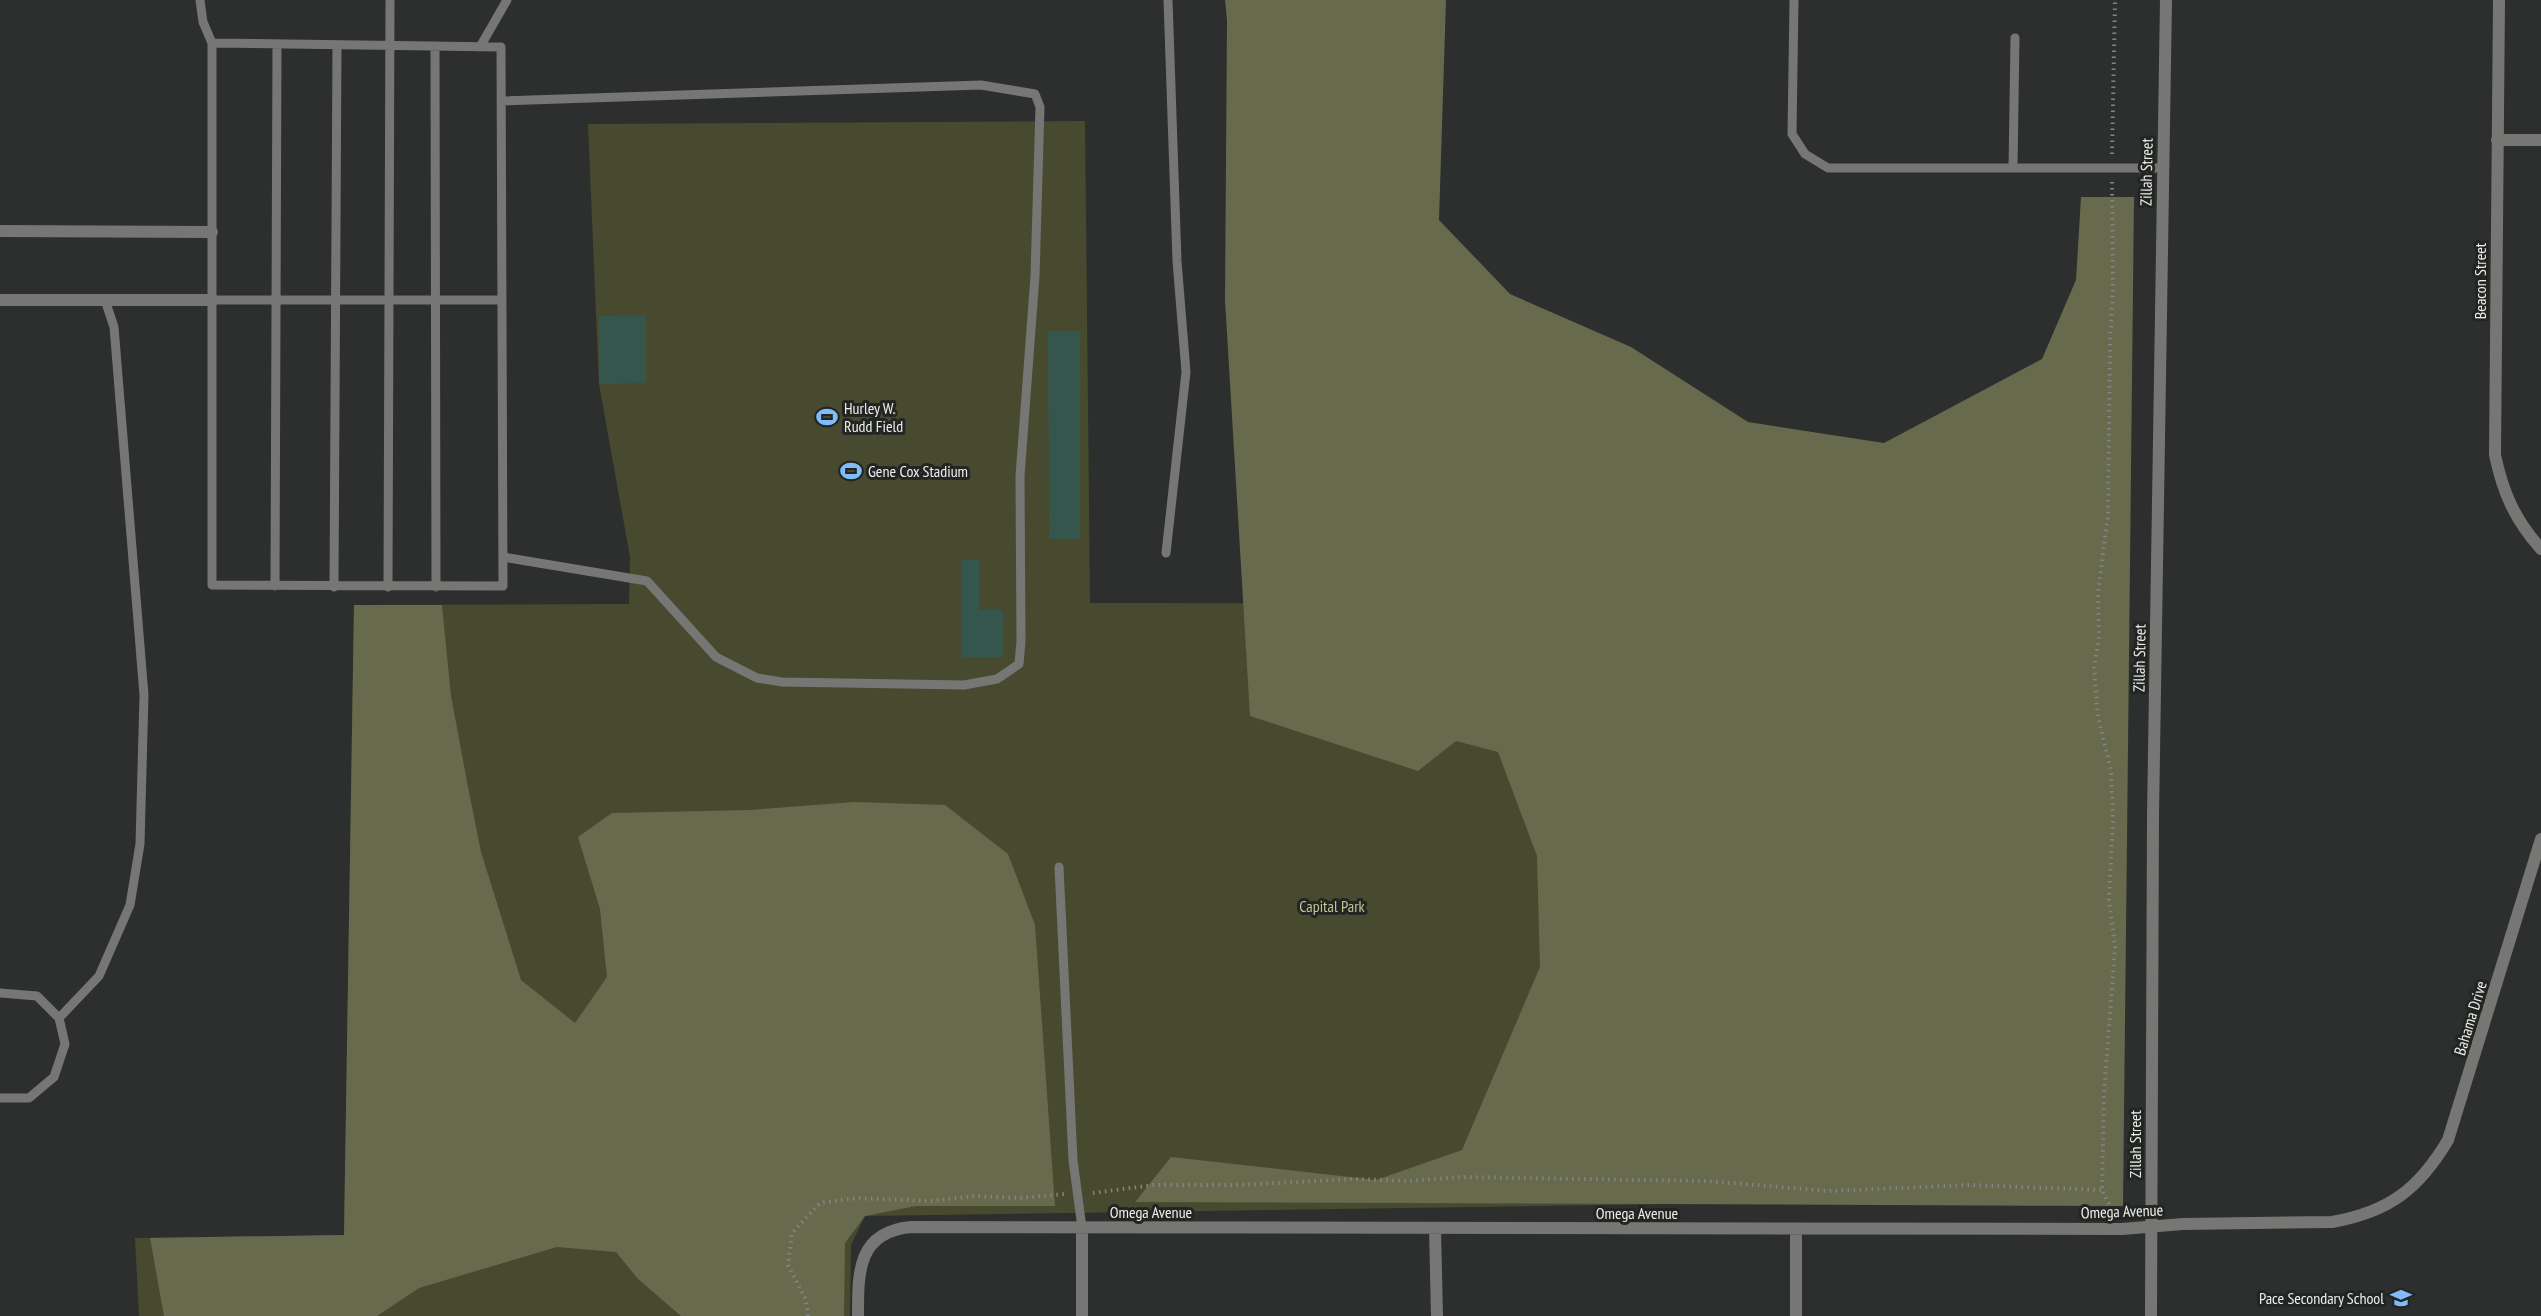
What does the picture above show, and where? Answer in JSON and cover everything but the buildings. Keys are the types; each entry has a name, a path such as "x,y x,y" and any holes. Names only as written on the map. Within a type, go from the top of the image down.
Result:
{"street":[{"name":"Zillah Street","path":"2151,1316 2153,816 2166,0"},
{"name":"Beacon Street","path":"2499,0 2495,455 2510,508 2522,528 2541,549"},
{"path":"2497,140 2541,140"},
{"path":"0,231 212,232"},
{"path":"0,300 212,300"},
{"name":"Bahama Drive","path":"2405,1193 2432,1168 2448,1140 2541,839"},
{"name":"Omega Avenue","path":"858,1316 858,1273 869,1248 880,1237 894,1229 2151,1228 2183,1224 2332,1222 2366,1214 2405,1193"},
{"path":"1082,1228 1082,1316"},
{"path":"1435,1229 1437,1316"},
{"path":"1796,1230 1796,1316"}],"lane":[{"path":"200,0 203,22 212,44 212,585 503,586 501,47 212,44"},
{"path":"388,587 390,0"},
{"path":"480,47 507,0"},
{"path":"1166,553 1186,372 1177,261 1168,0"},
{"path":"1794,0 1792,134 1805,154 1828,168 2162,168"},
{"path":"2013,168 2015,38"},
{"path":"275,586 277,44"},
{"path":"334,587 337,45"},
{"path":"435,46 436,587"},
{"path":"501,100 981,85 1035,94 1040,107 1035,276 1020,476 1021,641 1019,664 997,679 964,685 782,682 757,678 716,657 647,581 503,557"},
{"path":"59,1018 99,976 130,905 140,844 144,695 138,593 114,327 105,300"},
{"path":"212,300 502,300"},
{"path":"1059,867 1078,1194 1082,1228"},
{"path":"0,993 37,996 59,1018 64,1044 54,1077 29,1098 0,1098"}],"path":[{"path":"2115,0 2112,168 2113,291 2110,340 2108,515 2098,593 2099,638 2094,668 2098,717 2111,770 2113,818 2109,900 2115,947 2104,1094 2102,1190 2122,1228"},
{"path":"808,1316 806,1300 788,1265 792,1233 820,1203 856,1198 930,1201 975,1196 1020,1198 1153,1185 1239,1185 1354,1179 1407,1181 1460,1177 1706,1181 1829,1191 1970,1185 2102,1190"}],"green space":[{"path":"1225,0 1446,0 1439,220 1510,294 1631,347 1748,422 1884,443 2042,359 2076,280 2081,197 2134,197 2123,1206 1135,1202 1171,1157 1376,1180 1462,1150 1540,967 1537,856 1498,752 1456,741 1418,771 1250,716 1225,300 1227,20"},
{"name":"Capital Park","path":"1085,121 1090,603 1743,604 1671,1204 865,1216 851,1245 850,1316 139,1316 135,1238 344,1235 354,605 629,604 630,557 599,384 588,124"},
{"path":"354,605 442,605 451,696 481,852 521,980 575,1023 607,977 600,909 578,837 612,813 750,810 854,802 945,805 1008,854 1035,925 1055,1206 916,1206 865,1216 845,1243 844,1316 681,1316 638,1279 616,1252 557,1247 419,1288 377,1316 164,1316 150,1238 344,1235"}],"place":[{"name":"Hurley W. Rudd Field","path":"827,417"},
{"name":"Gene Cox Stadium","path":"851,471"},
{"name":"Pace Secondary School","path":"2401,1298"}]}
